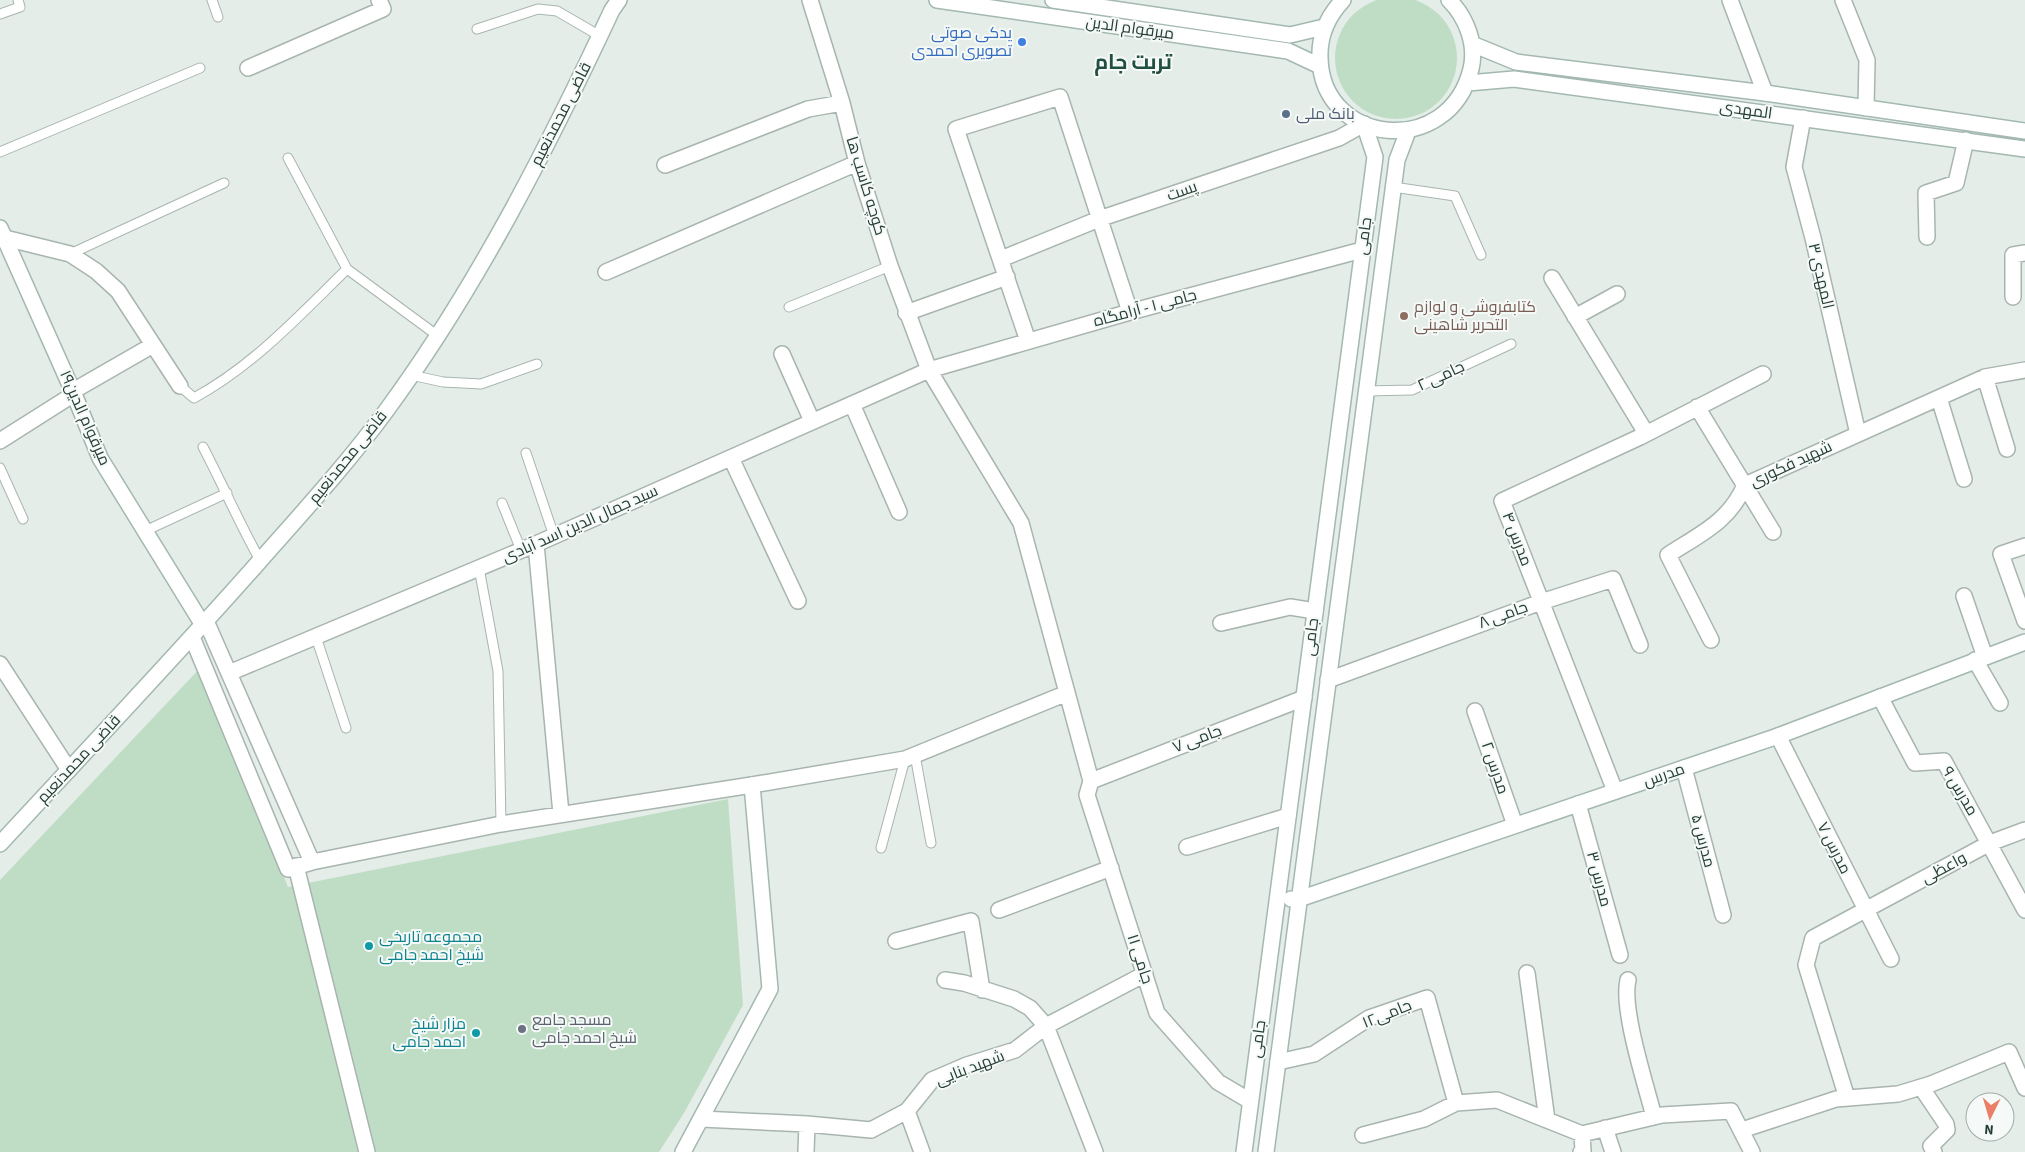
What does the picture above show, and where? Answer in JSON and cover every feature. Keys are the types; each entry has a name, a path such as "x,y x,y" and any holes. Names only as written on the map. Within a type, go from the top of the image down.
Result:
{"street":[{"path":"248,68 383,9 379,0"},
{"name":"کوچه کاسب ها","path":"810,0 842,104 857,163 906,313 929,370 1021,523 1067,693"},
{"name":"میرقوام الدین","path":"937,0 962,2 1288,51 1320,66"},
{"name":"میرقوام الدین","path":"1054,0 1290,35 1324,27"},
{"path":"1343,0 1334,10 1324,27 1320,46 1320,66 1325,85 1335,101 1348,114 1364,124 1385,131 1408,131 1427,125 1444,115 1458,100 1468,83 1472,64 1472,44 1466,24 1456,6 1448,0"},
{"path":"1730,0 1765,93"},
{"path":"1843,0 1867,60 1866,108"},
{"name":"قاضی محمدنعیم","path":"0,844 192,637 317,496 379,420 438,336 512,211 615,3"},
{"name":"المهدی","path":"1472,44 1516,62 1765,93 2025,131"},
{"name":"المهدی","path":"1468,83 1514,79 2025,148"},
{"path":"1028,341 956,128 1060,97 1130,312"},
{"path":"665,165 808,109 842,104"},
{"name":"المهدی ۳","path":"1803,118 1794,167 1813,238 1858,434"},
{"name":"پست","path":"1001,259 1099,219 1339,138 1364,124"},
{"name":"جامی","path":"1244,1152 1375,157 1364,124"},
{"name":"جامی","path":"1266,1152 1393,187 1397,160 1408,131"},
{"path":"1926,237 1926,192 1956,184 1966,140"},
{"path":"606,272 857,163"},
{"path":"2,233 70,254 96,271 118,291 180,386"},
{"name":"میرقوام الدین۱۹","path":"2,233 74,393 100,458 204,623 229,673 312,862"},
{"name":"جامی ۱ - آرامگاه","path":"929,370 1130,312 1362,250"},
{"path":"2013,297 2013,254 2025,253"},
{"path":"906,313 1006,277"},
{"path":"1552,278 1646,433"},
{"path":"1576,317 1617,294"},
{"path":"0,441 153,345"},
{"path":"782,354 812,421"},
{"name":"سید جمال الدین اسد آبادی","path":"229,673 536,544 929,370"},
{"name":"شهید فکوری","path":"1711,640 1668,555 1724,518 1738,500 1745,485 1985,377 2025,370"},
{"name":"مدرس ۴","path":"1615,792 1502,501 1646,433 1763,374"},
{"path":"1985,377 2008,449"},
{"path":"1940,398 1964,478"},
{"path":"852,404 899,512"},
{"path":"1697,407 1773,532"},
{"path":"731,458 798,601"},
{"path":"536,544 562,814"},
{"path":"2025,546 2001,554 2025,621"},
{"name":"جامی ۸","path":"1328,680 1541,602 1613,579 1640,645"},
{"path":"1964,596 1980,659 2000,703"},
{"path":"1221,623 1290,607 1315,612"},
{"path":"192,637 292,867 367,1152"},
{"name":"مدرس","path":"1277,900 1299,899 1778,736 2025,642"},
{"path":"0,664 69,770"},
{"path":"292,867 501,824 752,786 910,757 1067,693"},
{"name":"جامی ۱۱","path":"1067,693 1091,781 1087,795 1157,1013 1218,1082 1250,1101"},
{"name":"مدرس ۹","path":"1880,697 1915,763 1944,761 2023,901"},
{"name":"جامی ۷","path":"1091,781 1304,698"},
{"name":"مدرس ۲","path":"1475,711 1515,825"},
{"name":"مدرس ۷","path":"1778,736 1891,959"},
{"name":"مدرس ۵","path":"1684,768 1723,914"},
{"path":"683,1152 770,988 752,786"},
{"name":"مدرس ۳","path":"1578,804 1620,954"},
{"path":"1187,847 1288,816"},
{"name":"واعظی","path":"1847,1098 1806,966 1813,938 1990,843 2025,830"},
{"path":"999,910 1111,868"},
{"path":"896,941 971,921 982,990"},
{"path":"1527,973 1547,1120"},
{"name":"شهید بنایی","path":"701,1119 808,1124 871,1130 907,1111 932,1080 967,1065 1015,1050 1046,1026 1145,974"},
{"path":"945,980 964,983 1014,999 1030,1008 1046,1026 1095,1152"},
{"path":"1628,980 1626,990 1631,1024 1654,1117"},
{"name":"جامی۱۲","path":"1278,1062 1314,1054 1369,1018 1427,998 1456,1104"},
{"path":"1742,1130 1836,1099 1898,1094 1921,1087 2009,1052 2025,1088"},
{"path":"1921,1087 1946,1124 1947,1130 1932,1146 1934,1152"},
{"path":"1363,1135 1424,1119 1456,1104 1496,1100 1582,1134 1662,1115 1731,1111 1752,1152"},
{"path":"907,1111 922,1152"},
{"path":"806,1152 808,1124"},
{"path":"1605,1128 1613,1152"},
{"path":"1581,1152 1583,1151 1582,1134"}],"lane":[{"path":"0,14 20,7 18,0"},
{"path":"212,0 218,17"},
{"path":"477,28 538,9 557,11 600,36"},
{"path":"0,152 200,68"},
{"path":"288,158 347,269 438,336"},
{"path":"70,254 224,183"},
{"path":"1393,187 1455,196 1481,255"},
{"path":"789,307 890,266"},
{"path":"180,386 194,398 220,384 265,349 347,269"},
{"name":"جامی ۲","path":"1366,391 1412,390 1511,344"},
{"path":"411,375 443,382 481,384 537,364"},
{"path":"203,447 227,493 239,524 260,560"},
{"path":"526,453 554,536"},
{"path":"0,468 23,519"},
{"path":"145,531 227,493"},
{"path":"502,503 521,550"},
{"path":"479,568 498,671 501,824"},
{"path":"316,637 346,728"},
{"path":"910,757 931,843"},
{"path":"881,848 910,757"}],"green space":[{"path":"1396,-3 1408,-2 1419,2 1430,7 1439,15 1447,24 1452,35 1456,46 1456,70 1452,81 1447,92 1439,101 1430,109 1419,114 1408,118 1396,119 1384,118 1373,114 1362,109 1353,101 1345,92 1340,81 1336,70 1335,58 1336,46 1340,35 1345,24 1353,15 1362,7 1373,2 1384,-2"},
{"name":"مجموعه تاریخی شیخ احمد جامی","path":"201,667 288,887 728,799 743,1005 684,1113 659,1152 0,1152 0,880"}],"place":[{"name":"یدکی صوتی تصویری احمدی","path":"1022,42"},
{"name":"بانک ملی","path":"1286,114"},
{"name":"کتابفروشی و لوازم التحریر شاهینی","path":"1404,316"},
{"name":"مجموعه تاریخی شیخ احمد جامی","path":"369,946"},
{"name":"مسجد جامع شیخ احمد جامی","path":"522,1029"},
{"name":"مزار شیخ احمد جامی","path":"476,1033"}],"district":[{"name":"تربت جام","path":"1133,62"}]}
